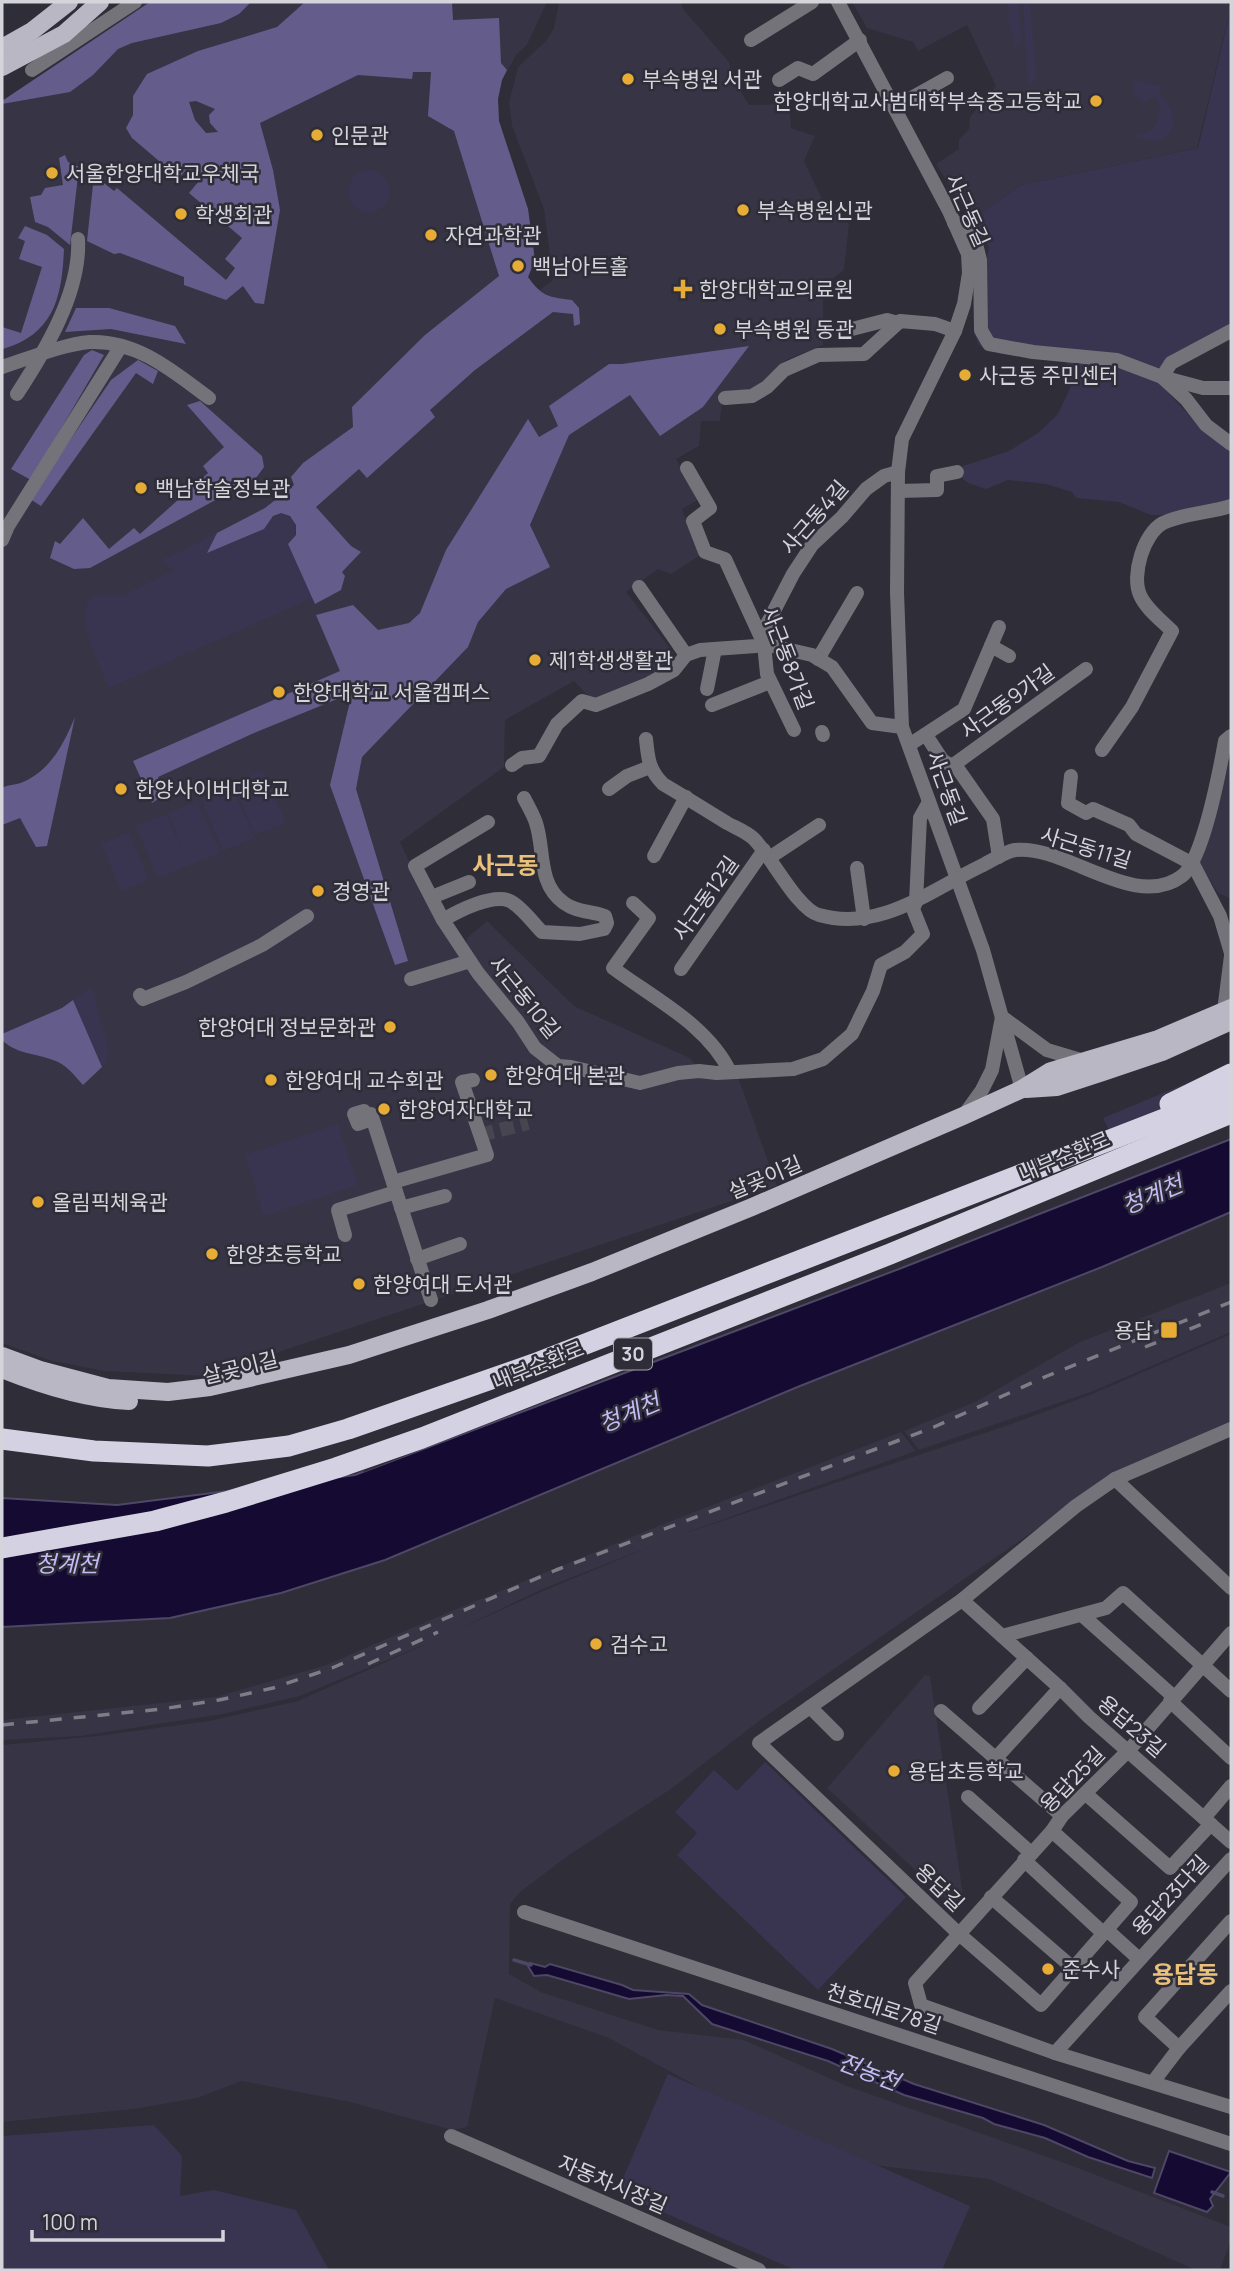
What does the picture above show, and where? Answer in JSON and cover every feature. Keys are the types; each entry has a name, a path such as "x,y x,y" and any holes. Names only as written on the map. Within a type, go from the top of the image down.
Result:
{"highway":[{"path":"1049,1164 1231,1074"},
{"name":"내부순환로","path":"2,1439 94,1451 208,1455 289,1447 534,1364 1231,1093"},
{"name":"내부순환로","path":"2,1548 155,1521 309,1478 360,1460 890,1254 1231,1113"}],"main road":[{"path":"2,48 32,31 69,2"},
{"path":"2,67 64,34 100,2"},
{"name":"살곶이길","path":"2,1356 40,1370 108,1388 168,1392 210,1388 348,1355 522,1299 752,1208 1022,1089 1051,1071 1157,1040 1229,1013"},
{"name":"살곶이길","path":"1022,1089 1058,1087 1162,1052 1229,1013"},
{"name":"살곶이길","path":"2,1369 36,1382 105,1400 168,1403 212,1400 353,1361 493,1315 522,1299"}],"street":[{"path":"32,70 135,2"},
{"path":"751,40 812,2"},
{"name":"사근동길","path":"838,2 895,107 968,254 969,273 964,304 955,331 902,439 898,472 897,592 902,727 983,950 1022,1089"},
{"path":"779,79 798,68 813,74 860,40"},
{"path":"895,107 947,78"},
{"path":"954,223 963,224 975,240 980,260 981,330 989,344 1033,352 1117,360 1162,377 1203,388 1231,388"},
{"path":"17,394 44,354 64,312 79,253 78,239"},
{"path":"852,329 887,320 898,323"},
{"path":"725,398 752,396 767,387 784,370 818,355 864,354 900,321 936,324 955,331"},
{"path":"1162,377 1171,363 1231,331"},
{"path":"2,367 44,354 79,350 89,342 121,346 156,359 209,398"},
{"path":"2,540 8,526 121,346"},
{"path":"1162,377 1186,400 1206,425 1231,444"},
{"name":"사근동8가길","path":"687,468 710,508 693,521 705,552 724,559 764,644 766,674 794,730"},
{"name":"사근동4길","path":"764,644 764,630 793,574 812,545 866,489 884,476 898,472"},
{"path":"898,491 937,490 937,475 957,472"},
{"path":"1102,750 1132,707 1172,631 1147,607 1138,593 1138,570 1145,540 1162,524 1231,506"},
{"path":"639,587 686,655"},
{"path":"818,659 857,593"},
{"path":"909,746 964,709 999,627"},
{"path":"512,765 522,758 539,756 557,724 582,701 596,705 648,684 674,670 686,655 701,650 764,644 812,655 832,667 872,723 902,727"},
{"path":"991,646 1009,656"},
{"path":"708,689 715,649"},
{"name":"사근동9가길","path":"952,766 1086,669"},
{"path":"712,705 770,682"},
{"path":"926,736 943,761 958,769 993,819 999,857"},
{"path":"1193,864 1216,792 1225,741 1231,736"},
{"path":"609,789 627,776 650,768 646,739"},
{"name":"사근동12길","path":"650,768 663,784 752,837 799,899 815,915 841,920 864,919 916,902 957,878"},
{"path":"1071,776 1068,803 1086,813 1093,809 1129,825 1136,834 1193,864 1220,916 1231,955 1229,1013"},
{"path":"654,856 686,797"},
{"path":"443,920 461,909 497,899 511,901 542,932 559,935 594,933 604,929 607,923 605,916 574,909 552,891 545,877 536,822 524,798"},
{"name":"사근동10길","path":"488,822 415,866 443,920 535,1048 558,1066 640,1083 678,1073 699,1071 793,1069 823,1059 852,1034 873,991 881,965 905,952 923,934 913,909 916,902 920,818 929,802"},
{"name":"사근동12길","path":"681,969 766,854 819,825"},
{"name":"사근동11길","path":"957,878 1012,850 1034,849 1061,857 1116,882 1157,886 1181,877 1193,864"},
{"path":"857,868 864,919"},
{"path":"432,897 469,882"},
{"path":"633,903 649,918 613,968 690,1024 713,1046 723,1072"},
{"path":"140,995 143,999 186,982 262,945 307,916"},
{"path":"411,979 470,961"},
{"path":"963,1116 982,1090 992,1070 1002,1017 1047,1050 1084,1061"},
{"path":"345,1236 338,1210 394,1187 487,1155 462,1083 473,1080"},
{"path":"369,1115 431,1300"},
{"path":"401,1208 445,1196"},
{"path":"417,1259 460,1244"},
{"name":"용답길","path":"1231,1429 1115,1479 1076,1506 962,1600 759,1743 959,1934 915,1983 921,2005 1055,2053 1231,2107"},
{"path":"1115,1479 1231,1588"},
{"path":"1002,1636 1106,1608 1123,1592 1231,1691"},
{"name":"용답23길","path":"962,1600 1231,1842"},
{"path":"1082,1615 1231,1758"},
{"name":"용답25길","path":"959,1934 1052,1831 1062,1816 1129,1750 1231,1633"},
{"path":"979,1707 1027,1658"},
{"path":"996,1758 1059,1688"},
{"path":"810,1707 837,1734"},
{"path":"941,1711 1062,1816"},
{"path":"1086,1794 1170,1867 1208,1821 1231,1786"},
{"path":"968,1797 1105,1932"},
{"path":"959,1934 1041,2005 1131,1902 1052,1831"},
{"name":"용답23다길","path":"1055,2053 1231,1859"},
{"path":"991,1897 1073,1968"},
{"name":"천호대로78길","path":"523,1912 1231,2144"},
{"path":"1179,2048 1145,2017 1231,1920"},
{"name":"용답23다길","path":"1105,1932 1139,1959"},
{"path":"1153,2082 1179,2048 1231,1991"},
{"name":"자동차시장길","path":"451,2136 759,2270"}],"shaded area":[{"name":"한양대학교 서울캠퍼스","path":"128,2 547,2 527,45 517,54 502,80 498,99 499,121 528,209 535,260 528,277 537,290 443,362 553,280 544,209 512,126 509,102 518,67 546,41 554,28 559,2 681,2 683,9 729,62 732,77 749,105 789,104 791,128 815,136 804,161 822,199 849,224 844,270 823,286 823,345 786,360 758,388 723,393 720,421 701,421 699,446 676,459 698,500 682,509 699,556 671,574 658,569 626,592 673,652 668,666 594,702 574,681 505,720 504,767 400,842 438,923 465,959 467,938 487,921 574,1006 690,1058 699,1071 738,1077 777,1186 207,1376 104,1371 52,1361 2,1343 2,101 135,11"},
{"path":"150,2 251,2 239,14 221,23 132,43 118,49 93,75 70,92 2,104 2,101"},
{"path":"305,2 452,2 453,20 499,18 501,63 507,70 498,99 499,121 528,209 535,260 528,277 542,292 552,297 572,300 579,308 580,324 574,326 573,314 553,312 475,370 430,410 435,417 367,478 359,469 316,507 351,546 361,552 342,572 345,576 341,590 315,604 288,544 296,535 296,525 290,516 281,513 273,516 264,529 207,553 217,533 265,508 294,485 291,477 303,463 353,427 352,407 425,335 499,276 454,131 428,116 431,72 413,72 412,79 358,75 260,123 273,170 280,210 264,304 255,303 243,286 226,300 184,285 184,277 120,253 114,254 87,241 94,175 114,191 117,188 226,280 235,268 225,259 242,238 189,193 199,181 186,170 179,178 132,138 126,128 133,115 133,96 147,74 198,51 277,27","holes":["196,101 215,109 209,115 210,123 218,132 206,133 195,120 189,102"]},
{"name":"한양대학교사범대학부속중고등학교","path":"852,2 1226,2 1231,7 1197,148 1021,185 972,220 936,164 959,149 959,140 969,129 970,117 996,86 967,25 918,51 913,42 867,28"},
{"path":"1006,2 1018,2 1022,43 1015,45 1008,16 1011,13"},
{"path":"1023,2 1030,2 1037,79 1028,84"},
{"path":"1231,8 1231,326 1166,358 1155,379 1207,434 1231,448 1231,502 1151,515 1119,502 1076,498 1072,492 1046,484 1008,480 986,489 968,483 958,475 963,466 1009,451 1038,433 1058,414 1071,386 1066,362 1001,354 979,345 974,333 989,247 972,220 1021,185 1198,148"},
{"path":"1134,80 1162,86 1160,96 1169,105 1173,124 1171,131 1161,140 1152,141 1137,137 1155,126 1159,109 1155,96 1144,103 1133,93"},
{"path":"65,155 68,162 79,167 70,245 48,227 35,222 30,197 41,195 45,188 63,185 59,158"},
{"path":"369,170 384,176 390,191 384,206 369,212 354,206 348,191 354,176"},
{"path":"25,226 47,235 64,249 61,283 52,311 44,323 34,334 3,349 2,327 21,333 42,267 19,259 25,241 18,238"},
{"path":"76,308 109,308 175,326 186,344 111,329 65,332"},
{"path":"749,346 703,407 660,436 630,395 569,435 530,525 550,567 506,589 478,622 468,647 362,757 356,789 408,961 395,965 330,785 352,693 254,733 158,777 164,795 152,803 133,761 340,671 316,615 353,605 378,630 409,623 420,613 446,550 528,419 539,437 558,426 549,406 609,364"},
{"path":"92,350 104,355 31,480 11,469 84,355"},
{"path":"138,360 158,371 153,384 136,373 41,506 30,499 111,380"},
{"path":"200,401 262,456 264,467 256,478 90,568 74,569 50,558 55,541 60,544 83,518 109,549 134,528 140,534 208,473 203,466 224,447 187,405"},
{"path":"281,513 294,522 295,535 288,544 313,598 109,688 89,638 85,611 89,601 98,595 117,596 127,593 174,570 160,561 217,533 208,552"},
{"path":"75,717 47,846 36,847 20,818 2,825 2,788 33,777 49,763"},
{"path":"1231,741 1231,899 1218,893 1198,861"},
{"path":"263,770 286,823 255,835 233,783"},
{"path":"231,786 255,838 223,851 201,799"},
{"path":"197,801 221,853 158,878 136,826 166,814 184,853 168,813"},
{"path":"129,832 149,880 121,891 101,844"},
{"path":"92,987 109,1050 108,1061 102,1067 73,1000"},
{"path":"73,1000 102,1067 83,1085 62,1064 20,1051 2,1040 2,1034 62,1008"},
{"path":"1206,1075 1122,1156 1103,1118"},
{"path":"338,1124 358,1185 264,1216 245,1155"},
{"path":"1231,1283 1231,1332 1091,1392 919,1450 904,1431 975,1402 1080,1342"},
{"path":"1231,1334 1231,1429 1044,1524 763,1718 671,1789 569,1855 520,1892 510,1904 509,1974 541,1992 658,2030 744,2040 847,2086 1073,2166 1231,2227 1231,2240 1220,2270 1196,2270 989,2179 831,2160 609,2038 495,1998 467,2127 452,2130 350,2102 242,2081 197,2098 134,2109 2,2122 2,1745 97,1736 209,1721 298,1701 433,1641 300,1696 223,1714 81,1736 2,1740 2,1720 216,1697 326,1665 661,1525 901,1432 916,1451 680,1535 1011,1424 1092,1394","holes":["654,1545 461,1628 545,1588"]},
{"path":"925,1675 930,1676 964,1901 955,1907 827,1788"},
{"path":"765,1762 906,1897 818,1990 677,1855 697,1833 675,1812 714,1770 737,1791"},
{"path":"668,2074 970,2206 942,2270 795,2270 617,2192"},
{"path":"154,2125 182,2156 180,2196 214,2190 296,2210 329,2270 2,2270 2,2136"}],"water":[{"name":"청계천","path":"1231,1139 1231,1212 1102,1267 800,1386 385,1560 281,1593 170,1618 2,1627 2,1498 117,1505 355,1475 899,1269"},
{"path":"530,1963 545,1967 550,1964 633,1990 689,1994 702,2005 832,2049 914,2084 1044,2125 1128,2161 1155,2168 1152,2178 1088,2157 1045,2138 904,2095 828,2061 712,2024 683,1996 629,1999 547,1975 534,1976 528,1966"},
{"path":"1169,2151 1231,2172 1210,2199 1213,2206 1207,2212 1154,2193"}],"pier":[{"path":"793,1305 364,1472 363,1468"}],"waterway":[{"name":"전농천","path":"514,1960 531,1965"},
{"name":"전농천","path":"1212,2192 1223,2196"}],"tunnel":[{"path":"480,1135 528,1123"}],"railway":[{"path":"2,1725 162,1709 219,1700 273,1688 332,1668 556,1570 934,1427 1047,1376 1231,1302"},
{"path":"1145,1347 1207,1322"},
{"path":"368,1664 438,1632"}],"place":[{"name":"부속병원 서관","path":"628,79"},
{"name":"한양대학교사범대학부속중고등학교","path":"1096,101"},
{"name":"인문관","path":"317,135"},
{"name":"서울한양대학교우체국","path":"52,173"},
{"name":"부속병원신관","path":"743,210"},
{"name":"학생회관","path":"181,214"},
{"name":"자연과학관","path":"431,235"},
{"name":"백남아트홀","path":"518,266"},
{"name":"한양대학교의료원","path":"683,289"},
{"name":"부속병원 동관","path":"720,329"},
{"name":"사근동 주민센터","path":"965,375"},
{"name":"백남학술정보관","path":"141,488"},
{"name":"제1학생생활관","path":"535,660"},
{"name":"한양대학교 서울캠퍼스","path":"279,692"},
{"name":"한양사이버대학교","path":"121,789"},
{"name":"경영관","path":"318,891"},
{"name":"한양여대 정보문화관","path":"390,1027"},
{"name":"한양여대 본관","path":"491,1075"},
{"name":"한양여대 교수회관","path":"271,1080"},
{"name":"한양여자대학교","path":"384,1109"},
{"name":"올림픽체육관","path":"38,1202"},
{"name":"한양초등학교","path":"212,1254"},
{"name":"한양여대 도서관","path":"359,1284"},
{"name":"용답","path":"1169,1330"},
{"name":"검수고","path":"596,1644"},
{"name":"용답초등학교","path":"894,1771"},
{"name":"준수사","path":"1048,1969"}],"district":[{"name":"사근동","path":"505,864"},
{"name":"용답동","path":"1185,1973"}]}
